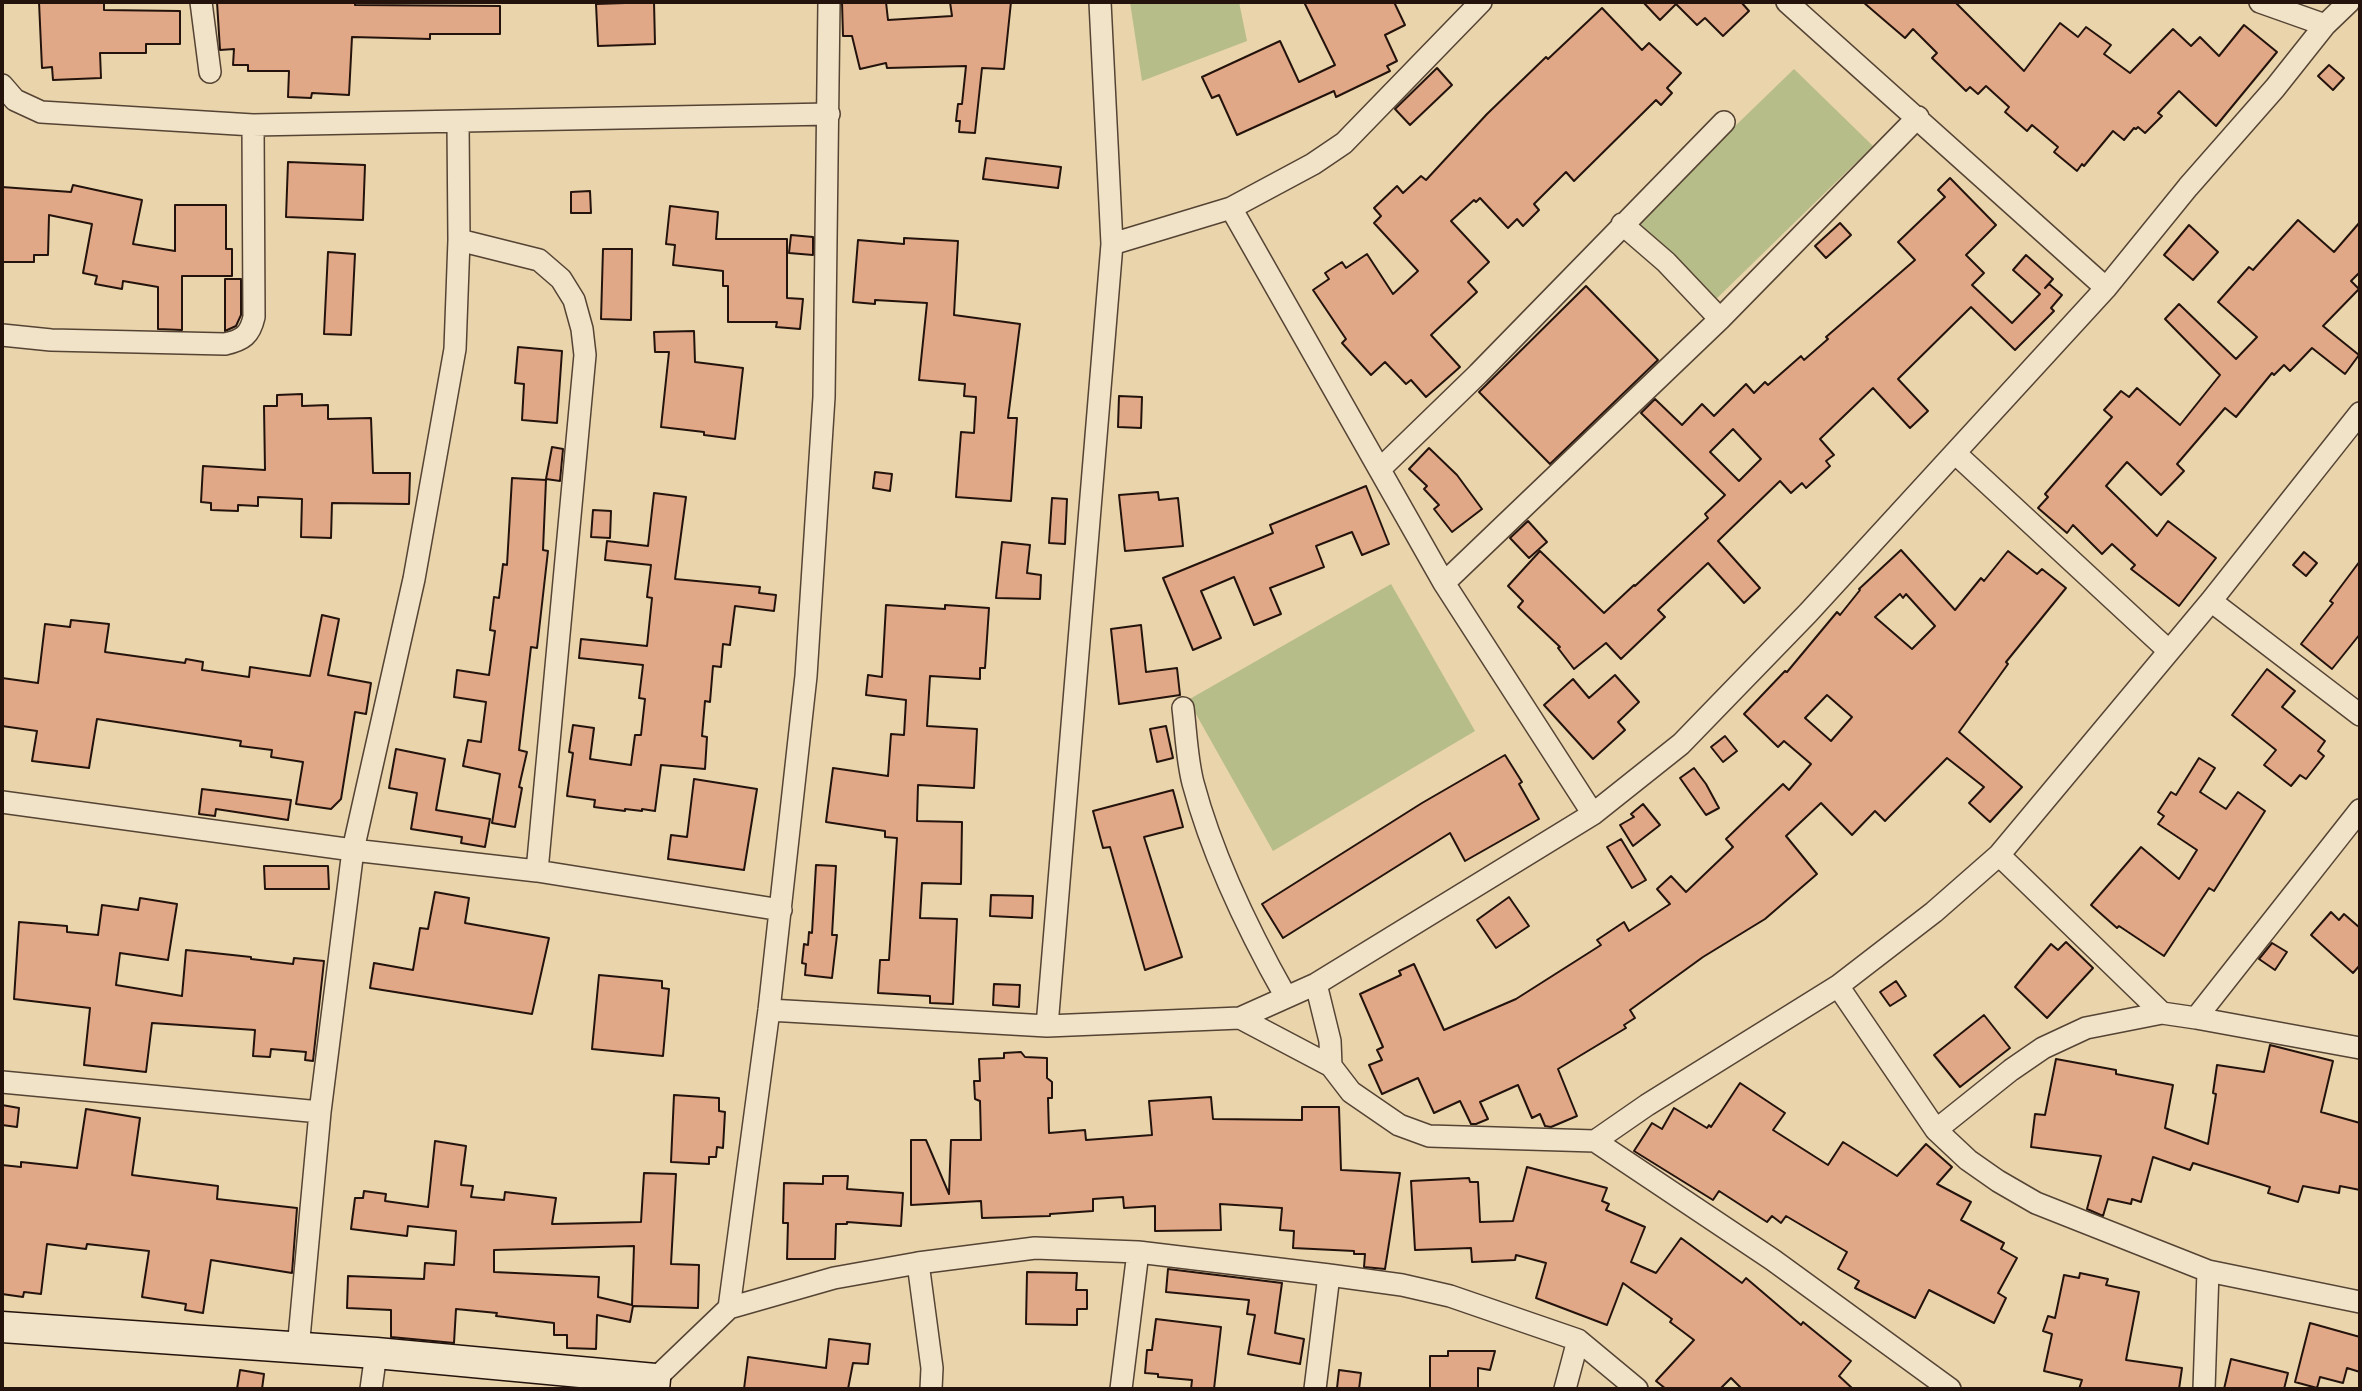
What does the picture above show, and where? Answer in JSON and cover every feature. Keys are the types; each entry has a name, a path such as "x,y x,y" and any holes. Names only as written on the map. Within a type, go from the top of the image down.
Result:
{"street":[{"path":"201,2 210,72"},
{"path":"729,1308 769,1010 806,676 824,397 829,2"},
{"path":"1047,1026 1112,244 1100,2"},
{"path":"1112,244 1231,208 1313,164 1344,143 1481,2"},
{"path":"1787,2 2106,288"},
{"path":"2260,2 2325,26"},
{"path":"769,1010 1047,1026 1240,1018 1316,984 1593,814 1681,744 1808,614 2106,288 2188,187 2275,88 2325,26 2349,2"},
{"path":"2,85 15,100 41,111 253,125 829,114"},
{"path":"1444,583 1720,318 1917,117"},
{"path":"298,1349 320,1112 353,850 414,579 453,362 459,240 458,122"},
{"path":"1380,469 1478,374 1724,122"},
{"path":"2,335 51,340 225,344 240,340 251,331 254,317 253,125"},
{"path":"1231,208 1444,583 1593,814"},
{"path":"1622,224 1666,262 1720,318"},
{"path":"459,240 539,260 561,279 574,300 584,342 585,355 537,871"},
{"path":"1595,1141 1647,1105 1838,986 1934,912 1999,855 2211,601 2360,413"},
{"path":"1955,453 2169,651"},
{"path":"2211,601 2360,715"},
{"path":"1183,708 1193,781 1212,841 1255,943 1286,997"},
{"path":"2,802 353,850 537,871 781,910"},
{"path":"2196,1018 2360,810"},
{"path":"1999,855 2162,1013"},
{"path":"1316,984 1330,1041 1331,1066"},
{"path":"1838,986 1936,1130 1968,1160 1998,1181 2036,1203 2208,1270 2360,1302"},
{"path":"1936,1130 2043,1048 2086,1028 2162,1013 2360,1048"},
{"path":"1240,1018 1331,1066 1351,1092 1373,1109 1399,1125 1429,1136 1595,1141 1773,1260 1950,1389"},
{"path":"2,1082 320,1112"},
{"path":"2,1327 376,1353 655,1384 729,1308 834,1278 918,1263 1035,1248 1138,1252 1402,1285 1450,1296 1578,1340 1637,1389"},
{"path":"1121,1389 1138,1252"},
{"path":"918,1263 932,1368 931,1389"},
{"path":"2204,1389 2208,1270"},
{"path":"1315,1389 1329,1275"},
{"path":"1565,1389 1578,1340"},
{"path":"371,1389 376,1353"}],"green space":[{"path":"1130,2 1239,2 1247,41 1142,81"},
{"path":"1794,69 1873,146 1710,305 1634,224"},
{"path":"1391,584 1475,731 1273,851 1188,700"}],"building":[{"path":"39,2 104,2 104,10 180,11 180,44 146,44 146,53 100,53 101,78 53,80 52,67 42,68"},
{"path":"217,2 500,6 500,34 430,34 430,39 352,37 349,95 312,93 311,98 288,97 289,71 248,71 248,65 233,65 234,49 220,50"},
{"path":"654,2 655,44 598,46 596,4"},
{"path":"842,2 886,2 888,20 952,16 950,2 1011,2 1004,69 982,68 975,133 959,132 960,121 956,121 958,104 962,104 966,66 887,68 886,63 860,69 852,36 843,36"},
{"path":"1304,2 1394,2 1405,25 1385,35 1397,61 1387,66 1390,71 1336,97 1334,91 1237,135 1219,95 1212,98 1202,77 1280,41 1299,82 1335,65"},
{"path":"1643,2 1741,2 1749,11 1723,36 1705,18 1697,25 1676,4 1660,20"},
{"path":"1863,2 1955,2 2024,71 2060,23 2078,37 2086,27 2111,45 2104,54 2130,73 2173,29 2191,46 2200,37 2219,56 2244,25 2277,52 2216,126 2179,91 2158,113 2162,116 2145,133 2138,127 2134,128 2124,140 2113,131 2077,171 2054,152 2058,147 2032,125 2027,131 2005,112 2009,107 1986,86 1978,94 1970,87 1966,91 1932,58 1937,53 1913,29 1905,38"},
{"path":"1602,8 1642,50 1649,43 1681,73 1667,88 1672,93 1661,105 1656,100 1574,181 1566,172 1534,204 1539,210 1523,226 1517,219 1508,228 1480,198 1476,202 1474,200 1451,221 1489,262 1468,282 1477,292 1431,335 1460,367 1426,397 1411,380 1406,384 1385,362 1371,375 1342,343 1346,339 1313,290 1329,279 1325,273 1342,262 1346,268 1367,254 1393,294 1418,271 1374,223 1381,216 1374,208 1397,186 1403,193 1421,176 1426,180 1487,114"},
{"path":"2329,65 2344,78 2333,90 2318,76"},
{"path":"1437,68 1452,85 1410,125 1395,109"},
{"path":"986,158 1061,167 1058,188 983,179"},
{"path":"288,162 365,165 363,220 286,217"},
{"path":"1950,178 1996,225 1966,255 1984,273 1972,285 2012,323 2040,294 2013,270 2026,255 2053,279 2045,288 2049,284 2062,295 2051,308 2054,311 2015,350 1971,307 1898,379 1928,411 1910,428 1873,388 1820,439 1834,455 1826,461 1830,466 1806,488 1802,483 1791,493 1780,481 1718,541 1760,588 1744,603 1708,563 1658,610 1665,617 1621,659 1606,643 1574,669 1558,648 1560,647 1518,607 1523,601 1508,586 1540,551 1604,613 1635,586 1708,518 1705,514 1725,495 1641,413 1655,399 1682,425 1702,404 1714,416 1746,384 1754,393 1765,382 1768,385 1801,356 1804,360 1828,339 1826,337 1915,260 1898,242 1945,197 1938,190","holes":["1733,429 1761,459 1739,481 1710,452"]},
{"path":"73,185 142,200 133,244 175,251 175,205 226,205 226,249 232,249 232,276 182,276 182,330 158,329 158,287 123,281 122,289 95,284 97,276 83,273 92,224 49,215 48,255 34,255 34,262 2,262 2,187 71,192"},
{"path":"590,191 591,213 571,213 571,192"},
{"path":"670,206 718,212 716,239 787,239 787,298 803,299 800,329 776,327 777,322 728,322 728,286 723,286 723,271 673,265 675,245 666,244"},
{"path":"2298,220 2334,252 2360,222 2360,272 2351,281 2359,289 2323,326 2359,355 2345,374 2312,348 2290,371 2284,365 2274,375 2272,373 2236,417 2225,408 2177,464 2184,471 2161,495 2127,462 2106,486 2157,536 2168,521 2216,558 2179,606 2131,569 2135,565 2112,544 2102,554 2073,525 2067,533 2038,508 2048,497 2045,494 2112,417 2104,410 2121,391 2129,397 2137,388 2180,425 2220,375 2165,319 2179,304 2236,359 2257,337 2218,302 2249,267 2253,270"},
{"path":"1840,223 1851,235 1826,258 1815,246"},
{"path":"2189,225 2218,252 2193,280 2164,255"},
{"path":"791,235 813,237 813,255 789,253"},
{"path":"904,238 958,241 954,315 1020,324 1008,418 1017,418 1011,501 956,497 961,432 974,433 976,397 964,396 965,384 919,380 927,303 875,300 875,304 853,302 858,240 904,244"},
{"path":"603,249 632,249 631,320 601,319"},
{"path":"328,252 355,254 351,335 324,334"},
{"path":"225,279 241,279 241,315 236,326 225,331"},
{"path":"1586,286 1658,360 1550,464 1479,392"},
{"path":"694,331 695,362 743,368 735,439 661,427 669,352 655,352 654,332"},
{"path":"518,347 562,351 557,423 522,420 524,384 515,383"},
{"path":"302,394 302,406 328,405 328,419 371,418 373,473 410,473 409,504 332,503 331,538 301,537 302,499 258,497 258,506 238,505 238,511 211,510 211,503 201,502 203,466 265,470 264,406 277,406 277,395"},
{"path":"1119,396 1142,397 1141,428 1118,427"},
{"path":"552,447 563,449 560,481 546,479"},
{"path":"1429,448 1457,475 1482,509 1452,532 1434,509 1439,505 1424,489 1427,486 1409,469"},
{"path":"875,472 892,474 890,491 873,488"},
{"path":"512,478 546,480 543,550 548,551 537,648 531,647 519,750 527,752 519,787 522,788 515,827 492,823 500,774 463,766 468,740 481,742 486,702 454,697 457,670 489,675 495,631 490,630 494,597 499,598 503,564 507,565"},
{"path":"1366,486 1389,544 1362,555 1352,532 1316,546 1324,567 1270,588 1281,614 1254,625 1234,577 1201,591 1221,638 1193,650 1163,578 1273,533 1270,525"},
{"path":"1158,492 1159,500 1178,498 1183,546 1125,551 1119,495"},
{"path":"654,493 686,497 675,579 760,587 759,593 776,595 774,611 735,606 730,645 723,644 721,667 713,666 710,702 705,701 702,736 707,737 705,769 661,765 655,811 594,807 595,800 567,796 573,753 569,752 573,725 594,728 590,759 631,765 635,735 641,735 645,699 639,698 643,665 579,658 581,639 647,646 652,598 647,597 651,565 605,560 607,541 648,546"},
{"path":"1052,498 1067,499 1065,544 1049,543"},
{"path":"593,510 611,511 610,538 591,537"},
{"path":"1528,521 1547,542 1529,558 1510,538"},
{"path":"1002,542 1030,545 1027,573 1041,575 1040,599 996,598"},
{"path":"1901,550 1955,610 1981,578 1984,581 2008,551 2037,574 2042,569 2066,588 2006,662 2008,664 1959,732 2022,787 1990,822 1969,803 1984,787 1947,758 1885,821 1875,811 1852,835 1821,803 1786,836 1817,874 1765,919 1703,957 1630,1010 1635,1018 1624,1025 1626,1028 1558,1069 1577,1116 1551,1127 1545,1126 1540,1114 1532,1118 1518,1085 1480,1102 1488,1119 1476,1124 1471,1124 1460,1101 1434,1113 1418,1078 1382,1094 1369,1065 1382,1060 1377,1050 1383,1047 1360,994 1401,975 1399,971 1414,964 1444,1030 1516,999 1601,945 1597,940 1624,922 1629,931 1670,904 1657,889 1671,876 1686,892 1733,847 1726,839 1783,784 1789,790 1811,764 1784,741 1778,747 1744,714 1785,671 1787,672 1837,612 1840,615 1859,589","holes":["1900,594 1903,598 1906,594 1935,626 1912,649 1875,617","1827,695 1852,717 1831,741 1805,718"]},
{"path":"2304,552 2317,563 2306,576 2293,565"},
{"path":"2360,561 2360,634 2332,669 2301,644 2333,603 2330,601"},
{"path":"886,605 945,609 945,605 989,608 985,668 980,668 980,679 930,676 927,726 977,729 974,788 918,785 917,821 962,822 961,884 922,883 920,918 957,919 953,1004 930,1003 930,996 878,993 880,960 889,960 897,838 885,837 885,831 826,822 833,768 888,776 891,734 904,735 906,700 866,695 868,675 882,677"},
{"path":"322,615 339,619 328,675 371,683 366,714 355,712 341,799 331,809 296,804 303,762 271,757 272,750 240,746 241,741 97,719 89,768 32,761 37,731 2,726 2,678 38,683 45,624 70,627 71,620 109,624 105,652 185,663 186,659 203,662 202,670 249,677 250,667 310,676"},
{"path":"1141,625 1146,672 1177,668 1180,695 1119,704 1111,629"},
{"path":"2267,669 2295,691 2282,707 2325,741 2318,751 2324,756 2306,779 2300,775 2291,786 2264,765 2276,750 2232,715"},
{"path":"1615,675 1639,702 1618,722 1625,730 1593,759 1544,705 1573,679 1589,698"},
{"path":"1166,726 1173,758 1157,762 1150,729"},
{"path":"1725,736 1737,751 1723,762 1711,747"},
{"path":"396,749 445,759 436,810 490,819 485,847 461,843 462,837 411,829 417,793 389,788"},
{"path":"1505,755 1522,782 1519,784 1539,819 1465,861 1450,833 1283,938 1262,904 1422,803"},
{"path":"2199,758 2215,768 2200,792 2226,809 2238,792 2265,811 2214,891 2209,888 2164,956 2119,926 2117,928 2091,905 2141,847 2179,879 2197,850 2158,824 2164,816 2158,812 2171,792 2176,795"},
{"path":"1694,768 1719,808 1706,815 1680,778"},
{"path":"694,779 757,789 744,870 668,859 671,835 687,837"},
{"path":"202,789 291,800 288,820 216,809 215,816 199,814"},
{"path":"1173,790 1183,827 1144,837 1182,957 1145,970 1110,847 1103,848 1093,811"},
{"path":"1643,804 1660,825 1633,846 1620,825 1634,817 1631,814"},
{"path":"1621,839 1646,880 1632,888 1607,847"},
{"path":"816,865 836,866 832,935 837,935 832,978 805,975 806,964 802,963 804,944 808,945 809,932 812,933"},
{"path":"264,866 328,866 329,889 265,889"},
{"path":"435,892 469,898 465,923 549,938 532,1014 370,988 374,963 413,970 420,928 428,929"},
{"path":"991,895 1033,896 1032,918 990,916"},
{"path":"1509,897 1529,926 1496,948 1477,920"},
{"path":"140,898 177,904 168,960 120,953 116,985 182,996 186,950 293,964 294,958 324,961 313,1061 305,1060 306,1052 271,1049 270,1057 253,1056 255,1030 152,1023 146,1072 84,1065 90,1008 14,999 19,922 67,926 67,932 98,935 102,905 138,910"},
{"path":"2331,912 2339,920 2344,914 2360,928 2360,965 2353,973 2311,935"},
{"path":"2066,942 2093,968 2047,1018 2015,987 2051,944 2058,950"},
{"path":"2272,943 2287,952 2275,970 2259,959"},
{"path":"599,975 662,981 662,988 669,989 663,1056 592,1049"},
{"path":"1896,981 1906,996 1890,1006 1880,992"},
{"path":"994,984 1020,985 1019,1007 993,1005"},
{"path":"1984,1015 2010,1048 1960,1087 1934,1055"},
{"path":"2270,1045 2333,1061 2321,1112 2360,1123 2360,1190 2340,1186 2339,1193 2303,1186 2298,1202 2268,1193 2270,1187 2193,1163 2190,1170 2153,1157 2141,1202 2132,1199 2131,1204 2108,1199 2103,1216 2087,1209 2101,1156 2031,1147 2035,1114 2045,1115 2056,1059 2116,1070 2116,1074 2173,1085 2165,1128 2208,1144 2216,1094 2213,1093 2217,1065 2264,1072"},
{"path":"1021,1052 1025,1057 1047,1058 1047,1078 1052,1082 1052,1098 1048,1098 1049,1133 1085,1130 1086,1140 1152,1135 1149,1101 1211,1097 1213,1119 1302,1120 1302,1107 1339,1107 1341,1170 1400,1173 1385,1269 1364,1267 1365,1254 1354,1254 1354,1251 1293,1248 1294,1231 1280,1230 1282,1208 1220,1204 1221,1230 1155,1231 1155,1206 1124,1208 1123,1197 1093,1199 1093,1211 1050,1216 982,1218 981,1201 911,1205 911,1140 926,1140 949,1194 951,1140 981,1140 980,1101 975,1099 974,1081 980,1081 979,1059 1004,1058 1004,1053"},
{"path":"1740,1083 1785,1113 1773,1130 1828,1165 1843,1142 1897,1176 1926,1144 1952,1167 1937,1184 1971,1202 1961,1220 2004,1243 2001,1249 2017,1258 1998,1293 2006,1298 1994,1323 1929,1290 1915,1318 1855,1288 1859,1281 1838,1269 1847,1252 1786,1216 1781,1223 1772,1216 1767,1222 1719,1191 1713,1200 1634,1151 1652,1123 1662,1129 1674,1108 1707,1128 1709,1125 1711,1127"},
{"path":"674,1095 719,1098 719,1111 725,1112 723,1148 717,1147 716,1157 709,1157 709,1164 671,1162"},
{"path":"2,1105 19,1108 17,1127 2,1125"},
{"path":"86,1109 140,1118 132,1175 218,1186 217,1199 297,1208 292,1273 211,1260 203,1313 185,1310 186,1304 142,1297 149,1251 87,1244 86,1249 47,1244 41,1294 24,1292 23,1297 2,1294 2,1165 21,1167 21,1162 77,1168"},
{"path":"435,1141 466,1146 461,1185 473,1186 471,1197 504,1200 505,1192 556,1198 552,1224 641,1222 644,1173 676,1174 671,1264 699,1265 698,1308 633,1306 630,1322 597,1315 596,1349 567,1348 567,1335 554,1335 554,1323 456,1309 454,1343 391,1337 391,1310 347,1308 348,1276 424,1279 425,1263 454,1265 456,1231 408,1226 407,1236 351,1229 355,1198 363,1198 364,1191 386,1194 385,1201 428,1207","holes":["634,1246 632,1305 598,1297 599,1277 494,1272 494,1250"]},
{"path":"1527,1167 1607,1188 1602,1201 1609,1204 1606,1210 1645,1227 1631,1262 1656,1273 1681,1238 1742,1283 1746,1278 1801,1325 1803,1322 1851,1361 1839,1376 1853,1389 1742,1389 1731,1378 1720,1389 1666,1389 1656,1381 1694,1340 1670,1322 1672,1319 1623,1283 1607,1325 1536,1298 1546,1263 1516,1255 1515,1260 1472,1262 1471,1248 1415,1250 1411,1181 1469,1178 1470,1182 1478,1182 1480,1222 1513,1221"},
{"path":"823,1176 848,1176 847,1189 903,1193 901,1226 847,1222 836,1224 835,1259 787,1259 788,1223 783,1223 784,1183 823,1184"},
{"path":"1168,1269 1282,1283 1275,1333 1304,1339 1300,1364 1248,1354 1255,1315 1247,1314 1249,1300 1166,1292"},
{"path":"1027,1272 1077,1273 1076,1290 1087,1290 1087,1309 1077,1309 1077,1325 1026,1324"},
{"path":"2080,1273 2108,1279 2106,1285 2139,1292 2126,1360 2182,1368 2179,1389 2079,1389 2082,1380 2044,1371 2052,1334 2043,1331 2048,1316 2055,1318 2064,1275 2079,1278"},
{"path":"1156,1319 1221,1327 1214,1389 1191,1389 1192,1380 1145,1373 1147,1350 1152,1350"},
{"path":"2310,1323 2360,1337 2360,1372 2347,1368 2343,1383 2320,1377 2317,1388 2295,1382"},
{"path":"829,1339 870,1344 868,1364 853,1363 848,1389 744,1389 748,1357 826,1368"},
{"path":"1448,1351 1495,1351 1490,1370 1478,1368 1478,1389 1430,1389 1430,1356 1448,1356"},
{"path":"2231,1359 2288,1373 2284,1389 2224,1389"},
{"path":"240,1370 264,1374 262,1389 237,1389"},
{"path":"1339,1370 1361,1373 1359,1389 1337,1388"}]}
